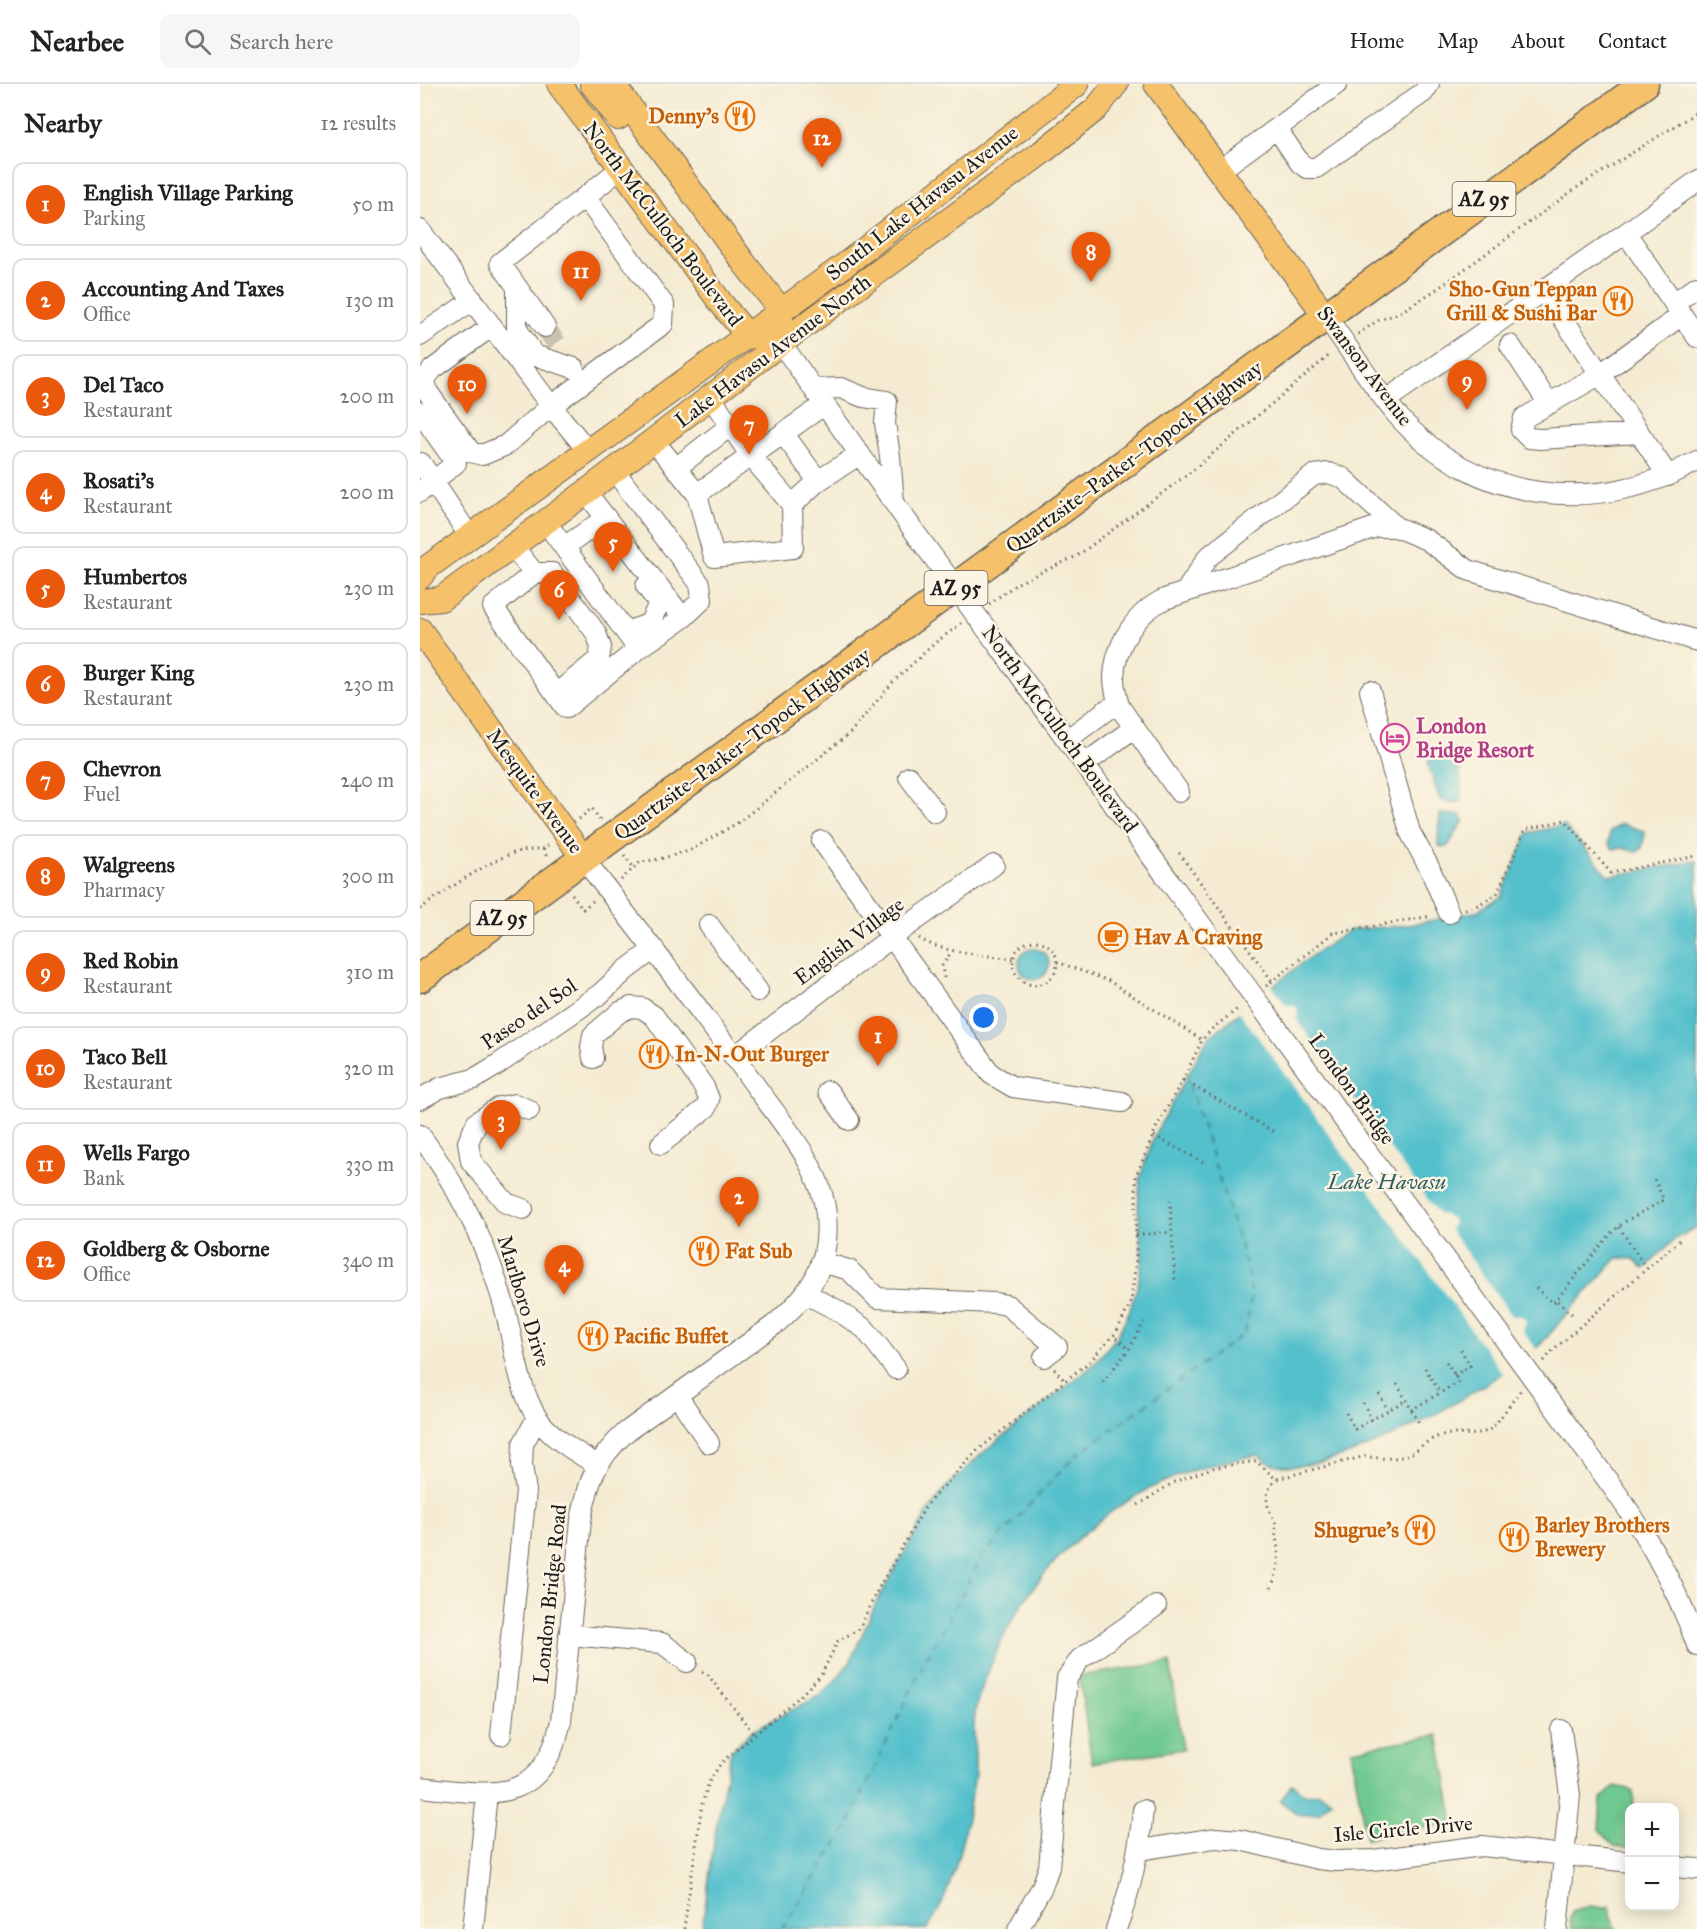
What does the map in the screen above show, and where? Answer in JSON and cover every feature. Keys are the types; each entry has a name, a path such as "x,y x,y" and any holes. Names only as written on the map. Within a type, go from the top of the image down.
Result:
{"highway":[{"name":"Quartzsite–Parker–Topock Highway","path":"420,978 1644,84"}],"main road":[{"name":"North McCulloch Boulevard","path":"559,84 747,335 781,343"},
{"path":"592,84 620,121 651,136"},
{"name":"North McCulloch Boulevard","path":"613,84 744,263 773,315"},
{"name":"South Lake Havasu Avenue","path":"773,315 846,264 1077,84"},
{"name":"Lake Havasu Avenue North","path":"420,601 441,599 586,492 781,343 1041,153 1096,109 1116,84"},
{"name":"Swanson Avenue","path":"1156,84 1325,315"},
{"path":"773,315 781,343"},
{"name":"Lake Havasu Avenue North","path":"420,577 428,567 589,452 773,315"},
{"name":"Mesquite Avenue","path":"420,630 584,859"}],"street":[{"path":"1219,171 1337,84"},
{"path":"1276,129 1300,163 1307,168 1316,168 1424,92 1429,84"},
{"path":"545,327 500,262 621,168"},
{"path":"1386,400 1697,181"},
{"path":"492,326 433,369 426,379 427,391 471,452 482,455 506,445 551,406 579,375 663,324 664,305 585,197"},
{"path":"420,230 551,406 589,452"},
{"path":"1626,233 1697,337"},
{"path":"1639,433 1528,438 1521,430 1524,418 1599,375 1678,309 1697,286"},
{"path":"517,287 517,329 534,355 579,375"},
{"path":"1544,290 1668,476"},
{"path":"420,336 472,300"},
{"name":"Swanson Avenue","path":"1325,315 1386,400 1411,429 1443,455 1479,475 1518,488 1559,495 1600,494 1640,486 1668,476 1697,461"},
{"name":"North McCulloch Boulevard","path":"781,343 919,538 1086,763 1170,882"},
{"path":"1510,345 1549,404"},
{"path":"559,347 579,375"},
{"path":"697,494 783,434 819,397 841,388 863,398 887,401 885,423 894,502"},
{"path":"654,441 697,494 714,557 793,548 792,505 751,456 710,396"},
{"path":"420,412 456,463 427,486"},
{"path":"676,468 730,426"},
{"path":"783,434 818,482"},
{"path":"792,505 818,482 860,454"},
{"path":"421,463 427,486 470,537"},
{"path":"556,694 599,659 601,647 596,633 552,573 534,573 494,607 556,694 566,708 638,649 683,618 702,600 700,584 614,470"},
{"path":"1186,591 1208,557 1314,475 1329,472 1343,478 1396,527 1427,540 1468,570 1697,641"},
{"path":"586,492 602,520 659,604 649,624 626,632"},
{"path":"602,520 683,618"},
{"path":"564,547 602,520"},
{"path":"545,521 638,649"},
{"path":"1179,792 1119,706 1114,679 1118,660 1127,634 1138,618 1154,605 1186,591 1376,527 1396,527"},
{"path":"513,546 534,573"},
{"path":"1370,691 1410,832 1429,867 1449,913"},
{"path":"1068,739 1108,709 1119,706"},
{"path":"1086,763 1134,728"},
{"path":"909,777 935,812"},
{"path":"822,841 900,931 933,993 991,1074 1013,1087 1122,1102"},
{"name":"Mesquite Avenue","path":"584,859 654,949"},
{"name":"English Village","path":"734,1057 900,931 994,865"},
{"name":"London Bridge","path":"1170,882 1639,1525 1691,1607 1697,1644"},
{"path":"709,925 758,991"},
{"name":"London Bridge Road","path":"420,1787 487,1794 516,1788 531,1779 545,1762 555,1744 561,1721 581,1520 586,1490 597,1465 610,1447 626,1432 774,1325 796,1306 811,1287 821,1262 827,1240 826,1215 821,1186 808,1161 654,949"},
{"name":"Paseo del Sol","path":"420,1099 440,1088 474,1079 497,1065 600,994 654,949"},
{"path":"593,1058 592,1035 620,1012 631,1007 642,1008 654,1017 704,1087 709,1099 706,1108 661,1143"},
{"path":"828,1091 849,1120"},
{"path":"523,1209 506,1203 471,1161 468,1143 477,1122 499,1107 515,1104 529,1110"},
{"name":"Marlboro Drive","path":"420,1135 480,1235 504,1304 522,1381 537,1418 568,1446 597,1465"},
{"path":"821,1262 849,1270 877,1298 1007,1305 1057,1347 1044,1357"},
{"path":"806,1294 837,1310 865,1329 896,1369"},
{"path":"677,1395 709,1443"},
{"path":"501,1735 526,1491 522,1465 523,1444 537,1418"},
{"path":"1018,1929 1042,1887 1049,1867 1067,1678 1080,1659 1156,1606"},
{"path":"569,1635 662,1643 687,1662"},
{"path":"1557,1929 1570,1795 1561,1730"},
{"path":"473,1929 487,1794"},
{"path":"1116,1929 1126,1903 1140,1850 1143,1810"},
{"name":"Isle Circle Drive","path":"1140,1850 1215,1838 1240,1840 1318,1859 1336,1861 1373,1860 1482,1846 1625,1862"},
{"path":"1679,1867 1697,1869"}],"path":[{"path":"982,609 1018,583 1077,556 1191,471 1297,381 1377,321 1399,313 1415,303 1575,189 1697,112"},
{"path":"634,868 640,862 659,860 689,851 739,822 850,733 894,681 936,642 963,622"},
{"path":"1264,987 1333,933 1449,913 1474,907 1497,894 1525,830 1565,820 1611,873 1697,856"},
{"path":"420,909 464,879 514,852 543,849"},
{"path":"1179,853 1272,981"},
{"path":"900,931 915,935 928,945 1013,959"},
{"path":"1039,941 1049,946 1058,962 1054,976 1048,982 1032,986 1017,977 1013,959 1023,944 1039,941"},
{"path":"933,993 944,980 942,966 952,950"},
{"path":"1058,962 1109,981 1202,1040"},
{"path":"684,1929 702,1804 710,1782 721,1763 799,1697 820,1675 838,1641 859,1629 877,1591 927,1504 978,1450 1089,1362 1116,1333 1131,1302 1136,1259 1136,1176 1156,1126 1183,1080 1202,1040 1247,1001"},
{"path":"1183,1080 1274,1132"},
{"path":"1154,1136 1205,1163"},
{"path":"1536,1288 1553,1303 1612,1232 1626,1221 1664,1200 1654,1179"},
{"path":"1170,1200 1175,1281"},
{"path":"1619,1227 1644,1265"},
{"path":"1136,1235 1172,1232"},
{"path":"1539,1366 1554,1349 1680,1240"},
{"path":"1556,1300 1572,1314"},
{"path":"1103,1382 1129,1349 1144,1322"},
{"path":"1116,1338 1129,1349"},
{"path":"1454,1375 1470,1366 1460,1348"},
{"path":"1411,1410 1459,1382 1444,1358"},
{"path":"1425,1368 1440,1393"},
{"path":"1396,1384 1419,1423"},
{"path":"1271,1588 1279,1565 1280,1546 1276,1538 1275,1522 1266,1498 1267,1491 1276,1479 1366,1456 1379,1460 1410,1455 1436,1437 1455,1433 1469,1435 1490,1430 1525,1384"},
{"path":"1379,1394 1389,1410"},
{"path":"1346,1413 1355,1429 1406,1400"},
{"path":"1363,1403 1372,1420"},
{"path":"1138,1505 1174,1482 1212,1468 1256,1461 1276,1479"},
{"path":"687,1662 708,1675 754,1734"}],"green space":[{"path":"1170,1662 1183,1749 1092,1763 1079,1676"},
{"path":"1438,1735 1454,1823 1366,1838 1351,1750"},
{"path":"1615,1786 1633,1792 1634,1803 1625,1803 1625,1847 1614,1846 1599,1829 1601,1799"},
{"path":"1590,1906 1604,1908 1610,1906 1615,1929 1572,1929 1570,1920 1572,1912"}],"water":[{"path":"1445,754 1458,761 1461,792 1459,802 1445,802 1439,798 1428,763 1431,757"},
{"path":"1440,814 1460,815 1464,820 1448,846 1443,848 1438,845"},
{"path":"1621,824 1644,831 1642,848 1637,852 1622,848 1613,849 1608,843 1610,831"},
{"name":"Lake Havasu","path":"1564,825 1609,876 1697,861 1697,1227 1675,1239 1644,1269 1634,1259 1617,1258 1535,1349 1483,1386 1409,1428 1370,1446 1333,1459 1300,1466 1273,1464 1258,1455 1185,1473 1118,1507 1068,1548 1026,1598 1009,1626 983,1685 975,1715 975,1774 964,1834 950,1884 927,1929 702,1929 716,1828 731,1751 753,1730 819,1696 834,1682 850,1662 876,1603 925,1516 946,1487 985,1451 1092,1366 1116,1338 1129,1312 1138,1284 1142,1259 1138,1207 1140,1178 1154,1136 1208,1038 1307,959 1350,930 1408,925 1475,912 1501,897 1528,833"},
{"path":"1034,949 1040,950 1048,958 1048,970 1040,978 1034,979 1028,978 1020,970 1019,964 1020,958 1028,950"},
{"path":"1292,1784 1306,1795 1319,1793 1331,1800 1320,1812 1299,1815 1280,1801"}],"pier":[{"path":"1271,984 1286,1005 1294,1005 1297,1008 1296,1019 1359,1106 1364,1105 1371,1109 1373,1113 1370,1121 1439,1215 1443,1214 1451,1218 1453,1222 1450,1230 1512,1316 1524,1318 1526,1322 1523,1331 1538,1351 1504,1375 1238,1010"}],"ferry route":[{"path":"782,1929 846,1829 922,1667 983,1555 1074,1457 1245,1333 1252,1293 1245,1260 1186,1074"}],"tunnel":[{"path":"545,327 559,347"}],"place":[{"name":"Denny's","path":"740,116"},
{"name":"Goldberg & Osborne","path":"822,168"},
{"name":"Walgreens","path":"1091,282"},
{"name":"Wells Fargo","path":"581,301"},
{"name":"Sho-Gun Teppan Grill & Sushi Bar","path":"1618,301"},
{"name":"Red Robin","path":"1467,410"},
{"name":"Taco Bell","path":"467,414"},
{"name":"Chevron","path":"749,455"},
{"name":"Humbertos","path":"613,572"},
{"name":"Burger King","path":"559,620"},
{"name":"London Bridge Resort","path":"1395,738"},
{"name":"Hav A Craving","path":"1113,937"},
{"name":"In-N-Out Burger","path":"654,1054"},
{"name":"English Village Parking","path":"878,1066"},
{"name":"Del Taco","path":"501,1150"},
{"name":"Accounting And Taxes","path":"739,1227"},
{"name":"Fat Sub","path":"704,1251"},
{"name":"Rosati's","path":"564,1295"},
{"name":"Pacific Buffet","path":"593,1336"},
{"name":"Shugrue's","path":"1420,1530"},
{"name":"Barley Brothers Brewery","path":"1514,1537"}]}
